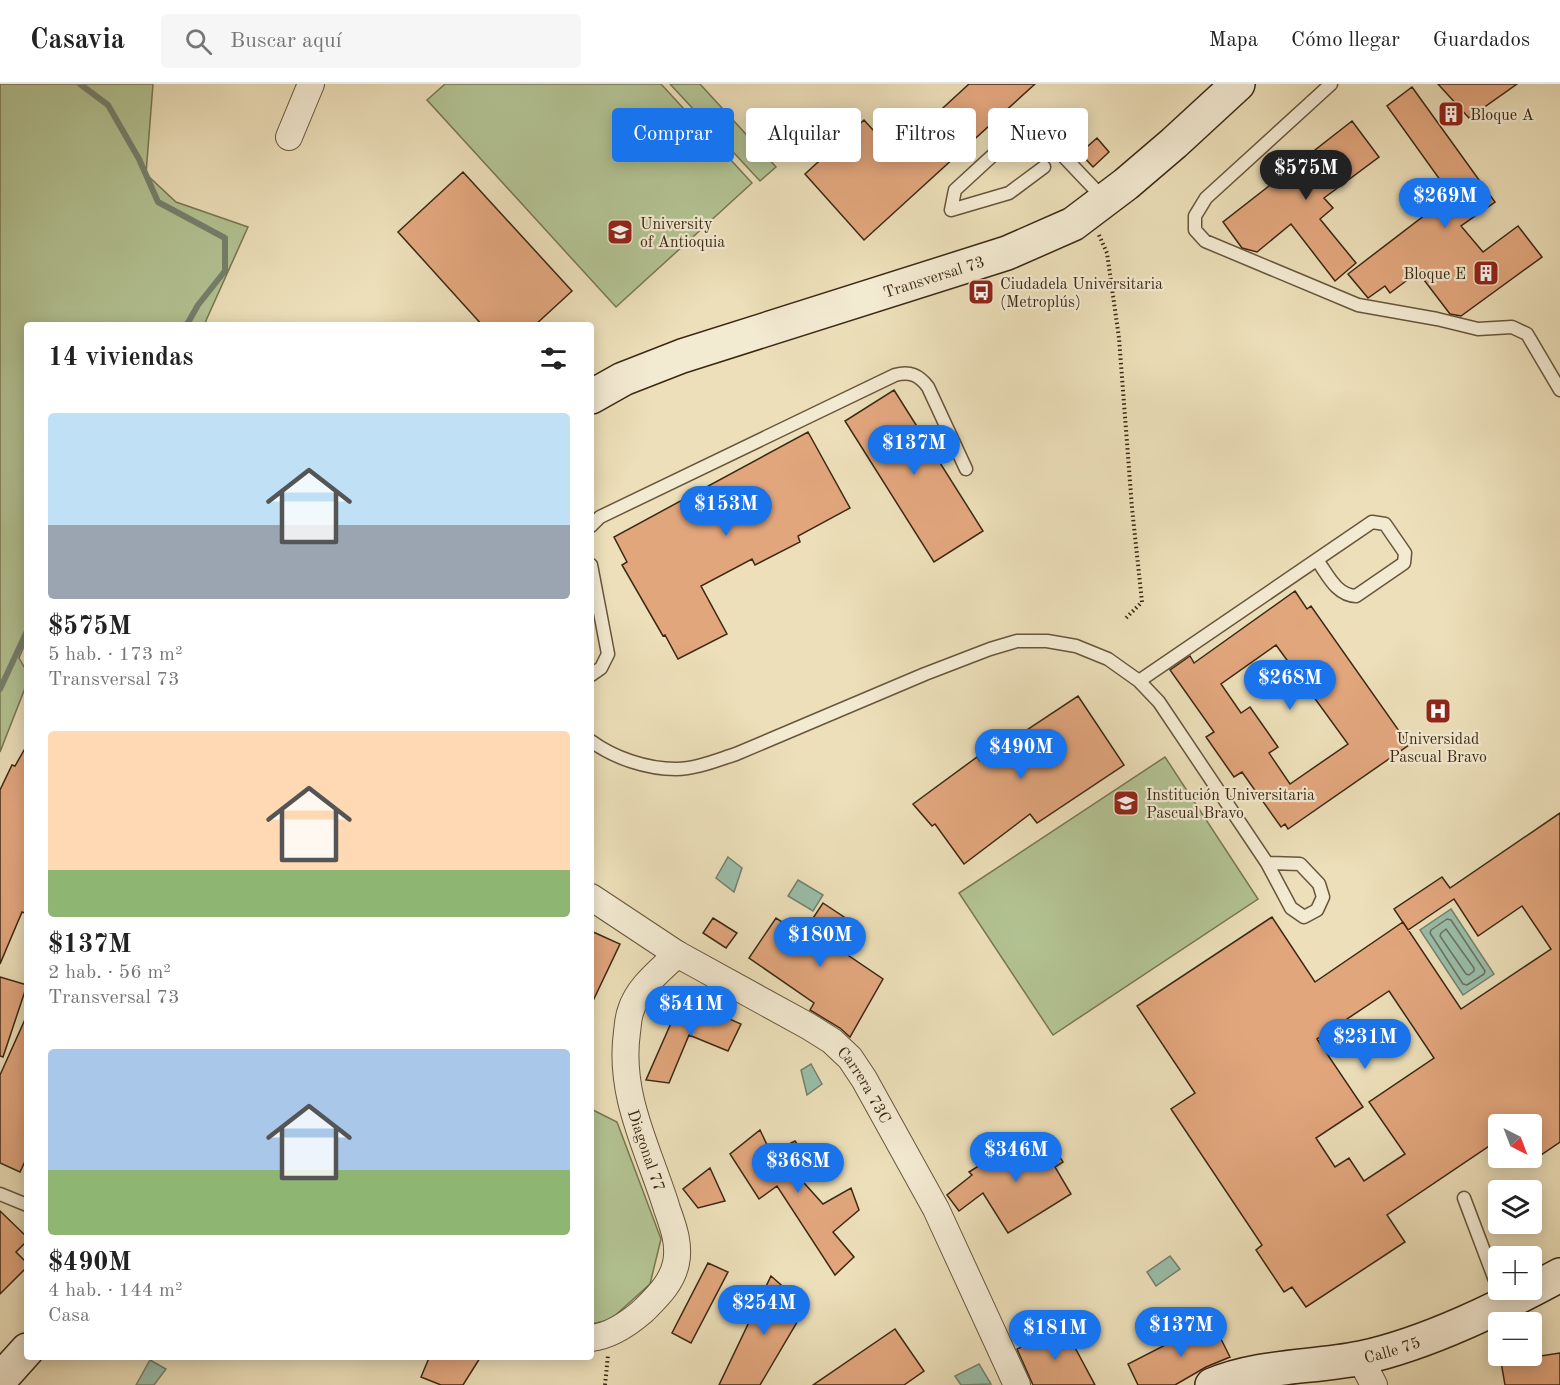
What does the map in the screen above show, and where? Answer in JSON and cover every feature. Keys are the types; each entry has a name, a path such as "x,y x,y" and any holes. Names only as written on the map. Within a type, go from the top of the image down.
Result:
{"main road":[{"name":"Transversal 73","path":"594,395 623,379 682,356 1007,253 1100,214 1238,84"},
{"name":"Calle 75","path":"1542,1281 1560,1275"},
{"name":"Calle 75","path":"1212,1385 1308,1370 1367,1371 1490,1300"},
{"path":"0,1380 24,1353"}],"street":[{"path":"289,137 311,84"},
{"name":"Carrera 73C","path":"594,899 677,954 808,1026 832,1041 850,1058 936,1209 1017,1385"},
{"name":"Diagonal 77","path":"601,1336 631,1320 657,1297 668,1284 676,1261 675,1234 659,1182 631,1107 624,1066 631,1010 639,993 677,954"}],"lane":[{"path":"1331,84 1206,198 1195,216 1195,230 1205,241 1358,305 1478,329 1512,327 1527,334 1560,390"},
{"path":"1044,167 1009,193 951,210 955,190 1030,121 1100,214"},
{"path":"594,523 600,518 904,372 914,374 928,387 966,470"},
{"path":"1139,681 1372,522 1385,524 1405,553 1404,563 1356,596 1347,596 1338,590 1317,560"},
{"path":"594,581 608,654 601,668 594,673"},
{"path":"594,743 616,755 652,767 677,769 707,764 990,648 1017,641 1047,641 1076,646 1108,659 1139,681 1159,702 1267,863 1291,908 1304,917 1317,910 1323,897 1318,884 1300,864 1267,863"},
{"path":"0,1194 24,1204"},
{"path":"1464,1198 1488,1260"}],"path":[{"path":"1100,214 1119,338 1132,508 1142,602 1124,620"}],"shaded area":[{"path":"0,84 153,84 146,174 176,202 248,227 205,322 24,322 24,646 19,658 24,667 24,691 0,752"},
{"path":"445,84 661,84 683,108 612,108 612,162 733,162 752,183 616,307 427,100"},
{"path":"670,84 700,84 722,108 692,108"},
{"path":"734,121 746,134 746,162 771,162 776,167 760,181 734,153"},
{"path":"1165,757 1258,899 1053,1035 959,893"},
{"path":"594,1110 617,1122 661,1239 650,1284 610,1320 594,1323"}],"water":[{"path":"728,857 742,868 734,892 716,878"},
{"path":"798,880 823,895 813,911 788,896"},
{"path":"1451,909 1494,974 1463,995 1420,930"},
{"path":"811,1064 822,1084 807,1095 801,1070"},
{"path":"1170,1256 1180,1269 1156,1286 1147,1272"},
{"path":"150,1360 166,1369 154,1385 136,1385"},
{"path":"979,1364 991,1384 961,1385 955,1376"}],"building":[{"path":"969,84 1035,84 1009,108 988,108 988,127 976,138 976,108 943,108"},
{"path":"1438,84 1517,84 1469,118"},
{"path":"1412,87 1495,202 1461,226 1483,252 1518,226 1542,257 1461,316 1450,314 1418,272 1390,293 1385,286 1368,298 1348,274 1451,195 1387,106"},
{"path":"864,120 873,130 873,162 950,162 864,240 805,174 818,162 861,162 861,123"},
{"path":"1352,121 1379,157 1324,198 1333,208 1320,219 1356,263 1335,281 1291,224 1257,252 1242,248 1223,222"},
{"path":"1097,138 1109,152 1093,167 1088,162 1088,146"},
{"path":"463,172 572,291 538,322 479,322 398,232"},
{"path":"894,390 983,531 934,562 845,421"},
{"path":"808,432 850,508 798,536 800,542 755,565 752,559 701,586 727,634 678,659 622,565 627,562 614,537"},
{"path":"1295,591 1307,609 1311,606 1409,745 1288,829 1285,824 1281,827 1242,772 1234,777 1206,737 1214,732 1170,670 1190,656 1194,663","holes":["1276,645 1348,744 1290,784 1269,753 1278,747 1250,707 1241,713 1221,684"]},
{"path":"1078,696 1124,765 1037,823 1030,814 964,864 935,824 932,826 913,804 977,757 980,761"},
{"path":"24,750 24,913 22,912 0,964 0,790 12,765 15,766"},
{"path":"1560,813 1560,1142 1542,1154 1542,1114 1488,1114 1488,1147 1387,1215 1405,1242 1306,1307 1292,1287 1284,1292 1256,1250 1262,1245 1171,1109 1195,1093 1137,1006 1272,917 1315,982 1403,922 1394,909 1442,877 1450,888","holes":["1454,899 1478,936 1522,906 1551,949 1461,1009 1408,930","1389,991 1434,1058 1369,1102 1405,1154 1364,1181 1349,1158 1335,1167 1316,1138 1363,1107 1317,1039"]},
{"path":"823,903 850,921 833,945 883,979 850,1037 840,1028 810,1010 814,1003 749,958 776,918 802,935"},
{"path":"713,918 737,933 726,948 703,933"},
{"path":"594,932 620,944 594,999"},
{"path":"0,977 24,984 24,994 3,1057 0,1056"},
{"path":"682,998 741,1024 728,1051 689,1035 669,1083 646,1080"},
{"path":"24,1022 24,1163 20,1172 0,1163 0,1075"},
{"path":"760,1130 771,1153 795,1141 811,1163 796,1174 823,1204 851,1188 859,1210 833,1232 854,1257 835,1275 777,1186 759,1199 730,1154"},
{"path":"1046,1135 1063,1162 1055,1167 1071,1194 1008,1233 983,1193 959,1211 947,1195 972,1175 969,1172 1025,1137 1030,1145"},
{"path":"710,1168 725,1201 698,1208 683,1189"},
{"path":"0,1211 24,1234 24,1244 16,1252 24,1260 24,1270 0,1294"},
{"path":"708,1263 728,1272 691,1343 672,1333"},
{"path":"771,1276 806,1307 760,1385 719,1385"},
{"path":"1212,1321 1230,1357 1206,1367 1175,1385 1138,1385 1128,1364"},
{"path":"1064,1327 1095,1385 1033,1385 1017,1349"},
{"path":"895,1329 924,1371 904,1385 813,1385"},
{"path":"1560,1353 1560,1385 1505,1385 1502,1366 1542,1366 1542,1356"},
{"path":"428,1360 479,1360 463,1385 441,1385 421,1377"}],"waterway":[{"path":"80,84 108,105 139,159 158,202 225,238 225,271 198,305 188,322"},
{"path":"0,689 24,637"}],"place":[{"name":"Bloque A","path":"1451,114"},
{"name":"University of Antioquia","path":"620,232"},
{"name":"Bloque E","path":"1486,273"},
{"name":"Ciudadela Universitaria (Metroplús)","path":"981,292"},
{"name":"Universidad Pascual Bravo","path":"1438,711"},
{"name":"Institución Universitaria Pascual Bravo","path":"1126,803"}]}
